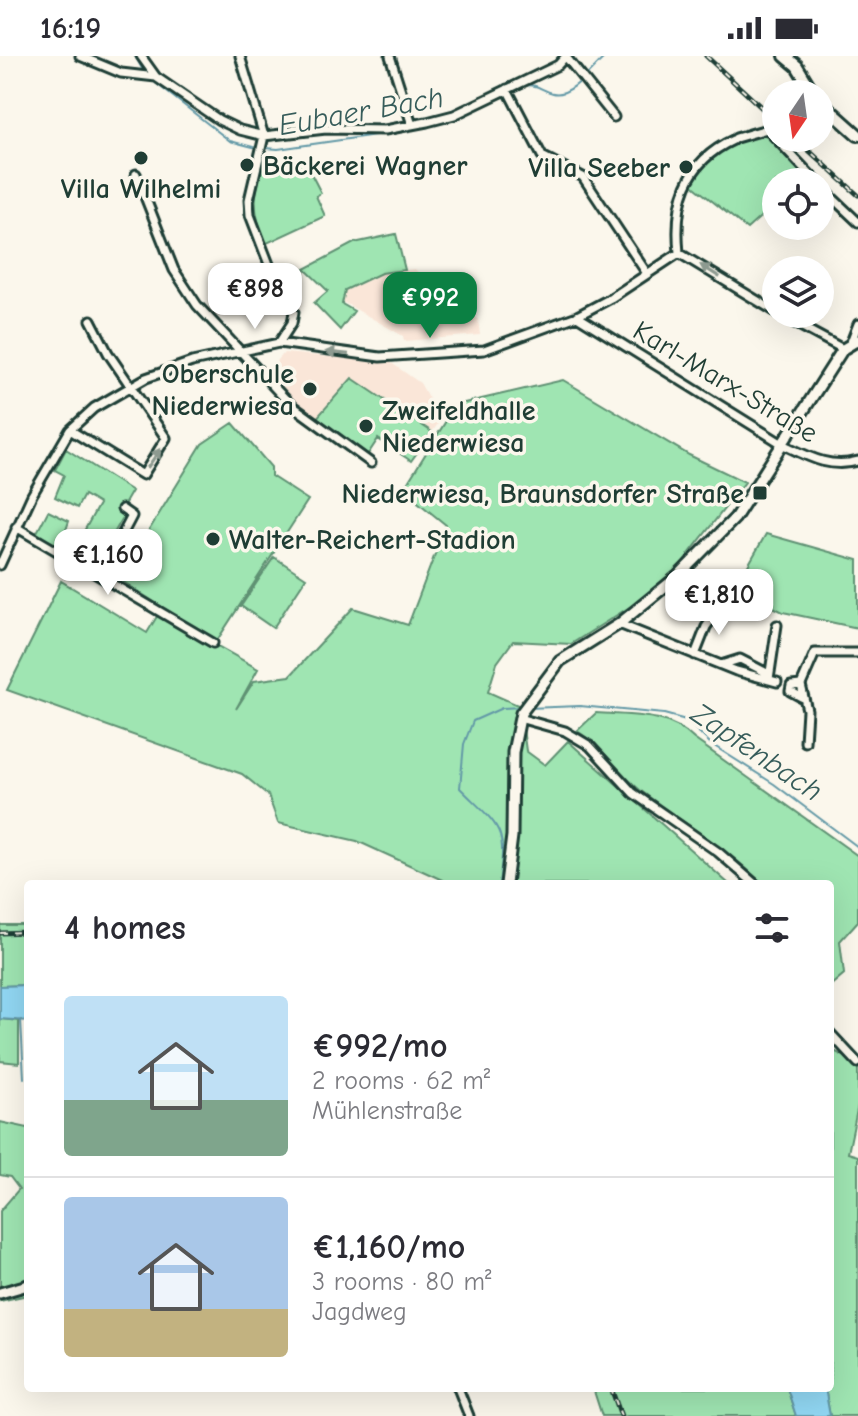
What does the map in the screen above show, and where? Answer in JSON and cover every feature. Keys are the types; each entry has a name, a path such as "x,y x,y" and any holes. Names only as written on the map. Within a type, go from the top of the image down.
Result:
{"main road":[{"path":"785,56 795,60 806,80"},
{"path":"834,114 858,135"}],"street":[{"path":"80,56 121,73 155,77"},
{"path":"141,56 155,77 219,120 264,139 412,125 454,115 509,93 558,65 566,57 614,117"},
{"path":"240,56 264,139 249,200 250,215 277,285 294,312 292,323 279,343"},
{"path":"390,56 412,125"},
{"path":"509,93 542,156 583,177 646,272"},
{"path":"679,253 680,211 691,176 706,154 734,139 767,129 803,168"},
{"path":"136,174 174,270 197,305 290,404 371,463"},
{"path":"834,199 858,222"},
{"path":"0,565 16,527 70,430 94,408 130,386 192,362 279,343 380,357 484,350 577,316 611,298 679,253"},
{"path":"679,253 762,304"},
{"name":"Karl-Marx-Straße","path":"577,316 784,445 819,461 844,465 858,461"},
{"path":"70,430 143,475 166,438 130,386 91,320"},
{"path":"506,880 513,819 513,752 520,716 528,702 560,661 619,624 678,576 735,518 851,343 858,324"},
{"path":"814,328 851,343"},
{"path":"101,575 132,516 122,509"},
{"path":"16,527 213,643"},
{"path":"695,655 706,627 720,607"},
{"path":"619,624 721,665 740,659 772,678 777,625"},
{"path":"805,742 807,710 801,697 790,691 791,686 801,685 815,653 858,653"},
{"path":"701,670 705,659"},
{"path":"520,716 565,731 590,746 633,793 718,852 750,880"},
{"path":"834,1037 858,1063"},
{"path":"0,1293 24,1286"},
{"path":"460,1392 469,1416"}],"shaded area":[{"path":"415,269 446,302 478,319 480,335 404,341 403,336 343,302 345,290 381,273"},
{"path":"284,353 390,362 420,383 441,420 432,432 352,378 314,421 265,375"}],"green space":[{"path":"757,133 762,135 762,152 783,152 797,168 762,168 762,216 747,229 691,184 707,156"},
{"path":"265,157 305,162 321,193 316,196 325,216 265,244 256,200"},
{"path":"396,234 405,270 381,273 345,290 342,304 354,311 340,330 314,303 328,291 305,269 354,243"},
{"path":"352,378 432,432 411,461 378,439 366,457 314,421"},
{"path":"563,380 689,455 745,482 675,572 639,601 571,644 513,641 497,663 488,692 520,706 526,751 545,765 568,741 724,880 442,880 357,841 278,823 268,795 242,774 7,690 61,581 147,633 159,613 258,669 236,709 254,681 290,676 353,608 408,625 446,525 403,490 456,405"},
{"name":"Walter-Reichert-Stadion","path":"233,423 271,467 271,476 308,500 216,642 119,579 202,444"},
{"path":"66,449 132,491 121,510 125,514 106,547 100,546 93,562 101,567 109,554 100,571 64,550 73,551 99,504 84,495 77,508 55,497 64,475 55,470"},
{"path":"48,511 69,521 60,548 36,534"},
{"path":"766,534 858,560 858,628 783,612 744,592 742,576"},
{"path":"274,557 306,578 273,628 241,606"},
{"path":"596,713 636,715 672,724 858,856 858,921 840,941 844,974 834,983 834,880 759,880 719,846 640,790 595,744 577,731"},
{"path":"0,925 24,925 24,985 0,986"},
{"path":"0,1019 19,1021 19,1063 0,1061"},
{"path":"834,1051 858,1063 858,1105 848,1153 858,1156 858,1416 830,1416 826,1392 834,1392"},
{"path":"0,1122 24,1127 24,1296 0,1301 0,1211 19,1189 10,1177 0,1175"},
{"path":"594,1392 788,1392 796,1416 602,1416"}],"water":[{"path":"24,985 24,1021 0,1019 0,986"},
{"path":"788,1392 826,1392 830,1416 796,1416"}],"waterway":[{"name":"Eubaer Bach","path":"135,56 145,74"},
{"name":"Eubaer Bach","path":"397,131 460,117 523,86 536,86 553,93 567,91 606,56"},
{"name":"Eubaer Bach","path":"149,78 230,141 253,147 278,149 383,134"},
{"name":"Zapfenbach","path":"528,708 580,706 664,714 686,720 711,744 774,784 858,847"},
{"name":"Zapfenbach","path":"499,880 502,850 498,830 485,812 460,788 464,744 473,721 502,708 522,707"},
{"path":"21,1020 24,1078"}],"railway":[{"path":"706,56 762,108"},
{"path":"810,152 858,195"},
{"path":"0,933 24,932"},
{"path":"612,1392 621,1416"}],"place":[{"name":"Villa Wilhelmi","path":"141,158"},
{"name":"Bäckerei Wagner","path":"247,165"},
{"name":"Villa Seeber","path":"686,167"},
{"name":"Oberschule Niederwiesa","path":"310,389"},
{"name":"Zweifeldhalle Niederwiesa","path":"366,426"},
{"name":"Niederwiesa, Braunsdorfer Straße","path":"760,493"},
{"name":"Walter-Reichert-Stadion","path":"213,539"}]}
